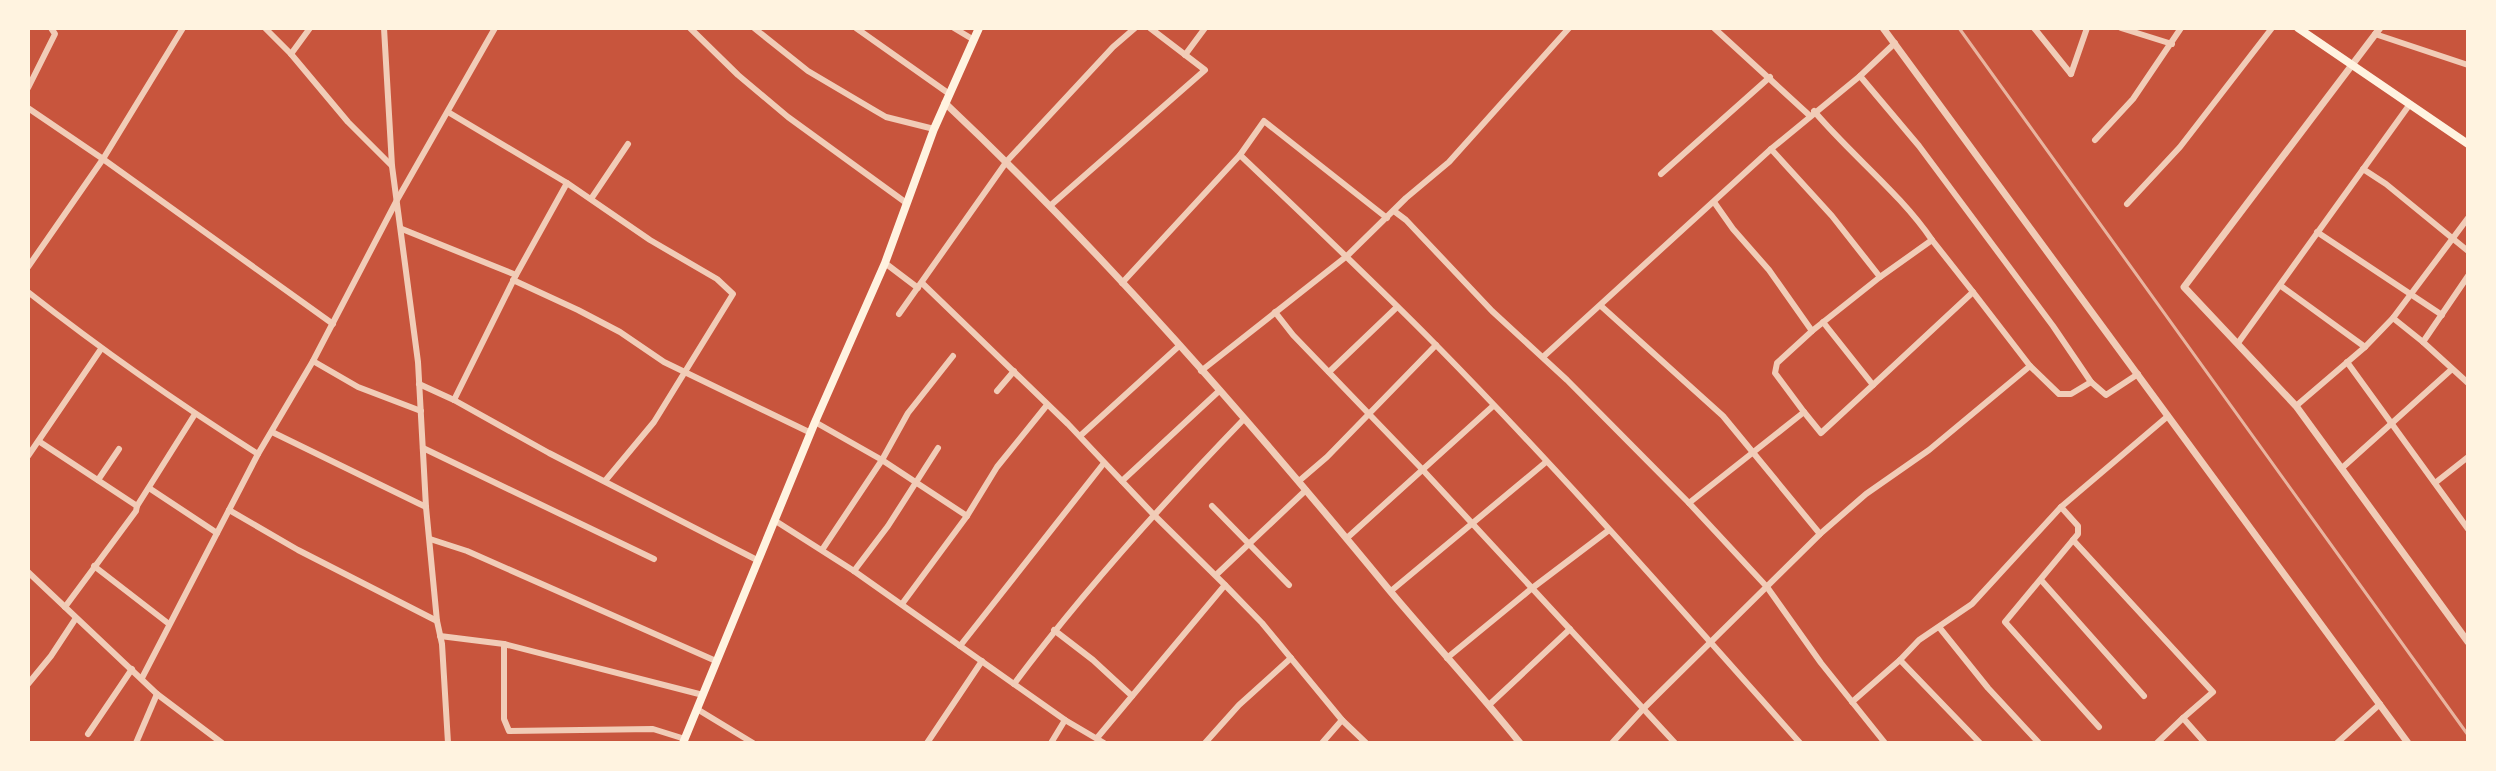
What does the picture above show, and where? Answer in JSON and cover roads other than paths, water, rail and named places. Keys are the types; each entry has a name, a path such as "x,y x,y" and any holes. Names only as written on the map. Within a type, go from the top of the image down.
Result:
{"main road":[{"path":"684,741 815,422 885,263 934,129 979,28"},
{"path":"2298,28 2468,144"}],"street":[{"path":"28,88 55,34 51,28"},
{"path":"28,267 103,159 183,28"},
{"path":"265,28 348,122 392,166"},
{"path":"291,54 310,28"},
{"path":"384,28 392,166 419,384 426,507 448,743"},
{"path":"142,678 258,454 313,361 397,200 495,28"},
{"path":"690,28 738,75 788,117 905,202"},
{"path":"754,28 808,71 886,117 934,129"},
{"path":"856,28 947,98 1051,205 1299,481 1520,743"},
{"path":"954,28 974,40"},
{"path":"899,314 1007,161 1113,47 1135,28"},
{"path":"1051,205 1205,70 1150,28"},
{"path":"1185,55 1205,28"},
{"path":"1201,371 1347,256 1449,162 1569,28"},
{"path":"1714,28 1811,113 1920,223 2030,366 2059,394 2071,394 2091,382"},
{"path":"1883,28 2408,743"},
{"path":"2034,28 2071,74 2087,28"},
{"path":"2121,28 2172,44"},
{"path":"2095,140 2133,99 2181,28"},
{"path":"2127,204 2180,147 2272,28"},
{"path":"2468,65 2377,31 2184,287 2296,406 2468,642"},
{"path":"1543,357 1811,113 1860,76 1895,43"},
{"path":"1860,76 1919,146 2091,382 2106,395 2138,373"},
{"path":"1661,174 1770,77"},
{"path":"2238,343 2410,104"},
{"path":"28,108 333,324"},
{"path":"448,112 567,183 650,240 717,279 733,294 654,422 605,481"},
{"path":"1122,283 1240,155 1264,121 1387,218"},
{"path":"591,199 628,144"},
{"path":"1771,149 1832,216 1880,277"},
{"path":"1240,155 1436,345 1609,530 1800,743"},
{"path":"2363,169 2468,251"},
{"path":"454,400 514,278 567,183"},
{"path":"1714,202 1769,270 1812,331"},
{"path":"1394,211 1689,503 1767,587 1885,743"},
{"path":"2296,406 2365,347 2393,318 2468,218"},
{"path":"402,229 514,278 620,332 664,362 811,433"},
{"path":"2317,232 2442,315"},
{"path":"1932,240 1823,322 1777,363 1775,373 1821,433 1973,292"},
{"path":"885,263 920,285 1080,436 1216,575 1342,720 1366,743"},
{"path":"2423,342 2468,276"},
{"path":"2281,286 2365,347"},
{"path":"28,292 101,349 258,454"},
{"path":"1601,306 1723,416 1820,534"},
{"path":"1329,372 1397,307"},
{"path":"1275,312 1293,335 1421,468 1675,743"},
{"path":"2393,318 2468,383"},
{"path":"1823,322 1873,385"},
{"path":"1299,481 1436,345"},
{"path":"1080,436 1179,346"},
{"path":"28,456 101,349"},
{"path":"822,550 882,460 908,413 953,356"},
{"path":"313,361 358,387 421,411"},
{"path":"2347,362 2468,529"},
{"path":"1612,743 1820,534 1866,494 1929,450 2030,366"},
{"path":"2342,468 2452,369"},
{"path":"997,391 1014,371"},
{"path":"419,384 757,560"},
{"path":"1122,481 1219,391"},
{"path":"902,604 967,516 997,467 1047,405"},
{"path":"1347,538 1493,406"},
{"path":"1689,503 1804,412"},
{"path":"65,607 136,511 195,414"},
{"path":"1852,702 1919,640 1972,604 2061,507 2168,416"},
{"path":"1014,684 1054,630 1153,514 1244,419"},
{"path":"815,422 916,481 967,516"},
{"path":"272,432 426,507"},
{"path":"40,442 137,506"},
{"path":"423,448 654,559"},
{"path":"854,571 888,526 938,448"},
{"path":"98,480 119,449"},
{"path":"2435,483 2468,457"},
{"path":"1391,591 1546,462"},
{"path":"960,646 1104,463"},
{"path":"149,488 217,533"},
{"path":"1216,575 1306,490"},
{"path":"1212,506 1289,585"},
{"path":"2061,507 2078,526 2078,534 2005,622 2099,727"},
{"path":"229,510 298,550 437,621"},
{"path":"774,520 854,571 1065,720 1100,741 1132,696 1225,585"},
{"path":"1447,658 1609,530"},
{"path":"430,539 467,551 716,661"},
{"path":"2073,540 2213,692 2157,743"},
{"path":"94,566 169,624"},
{"path":"28,572 157,694 222,743"},
{"path":"2041,580 2144,696"},
{"path":"28,684 76,618"},
{"path":"1939,627 1988,688 2039,743"},
{"path":"1489,705 1570,629"},
{"path":"1054,630 1132,696"},
{"path":"440,636 504,644 703,695"},
{"path":"504,644 504,719 509,731 653,729 684,741"},
{"path":"1205,743 1239,705 1291,658"},
{"path":"1900,660 1980,743"},
{"path":"927,743 982,661"},
{"path":"88,734 132,669"},
{"path":"136,743 157,694"},
{"path":"2337,743 2380,704"},
{"path":"697,709 753,743"},
{"path":"2183,718 2205,743"},
{"path":"1051,743 1065,720"},
{"path":"1322,743 1342,720"}],"railway":[{"path":"1959,28 2468,735"}]}
